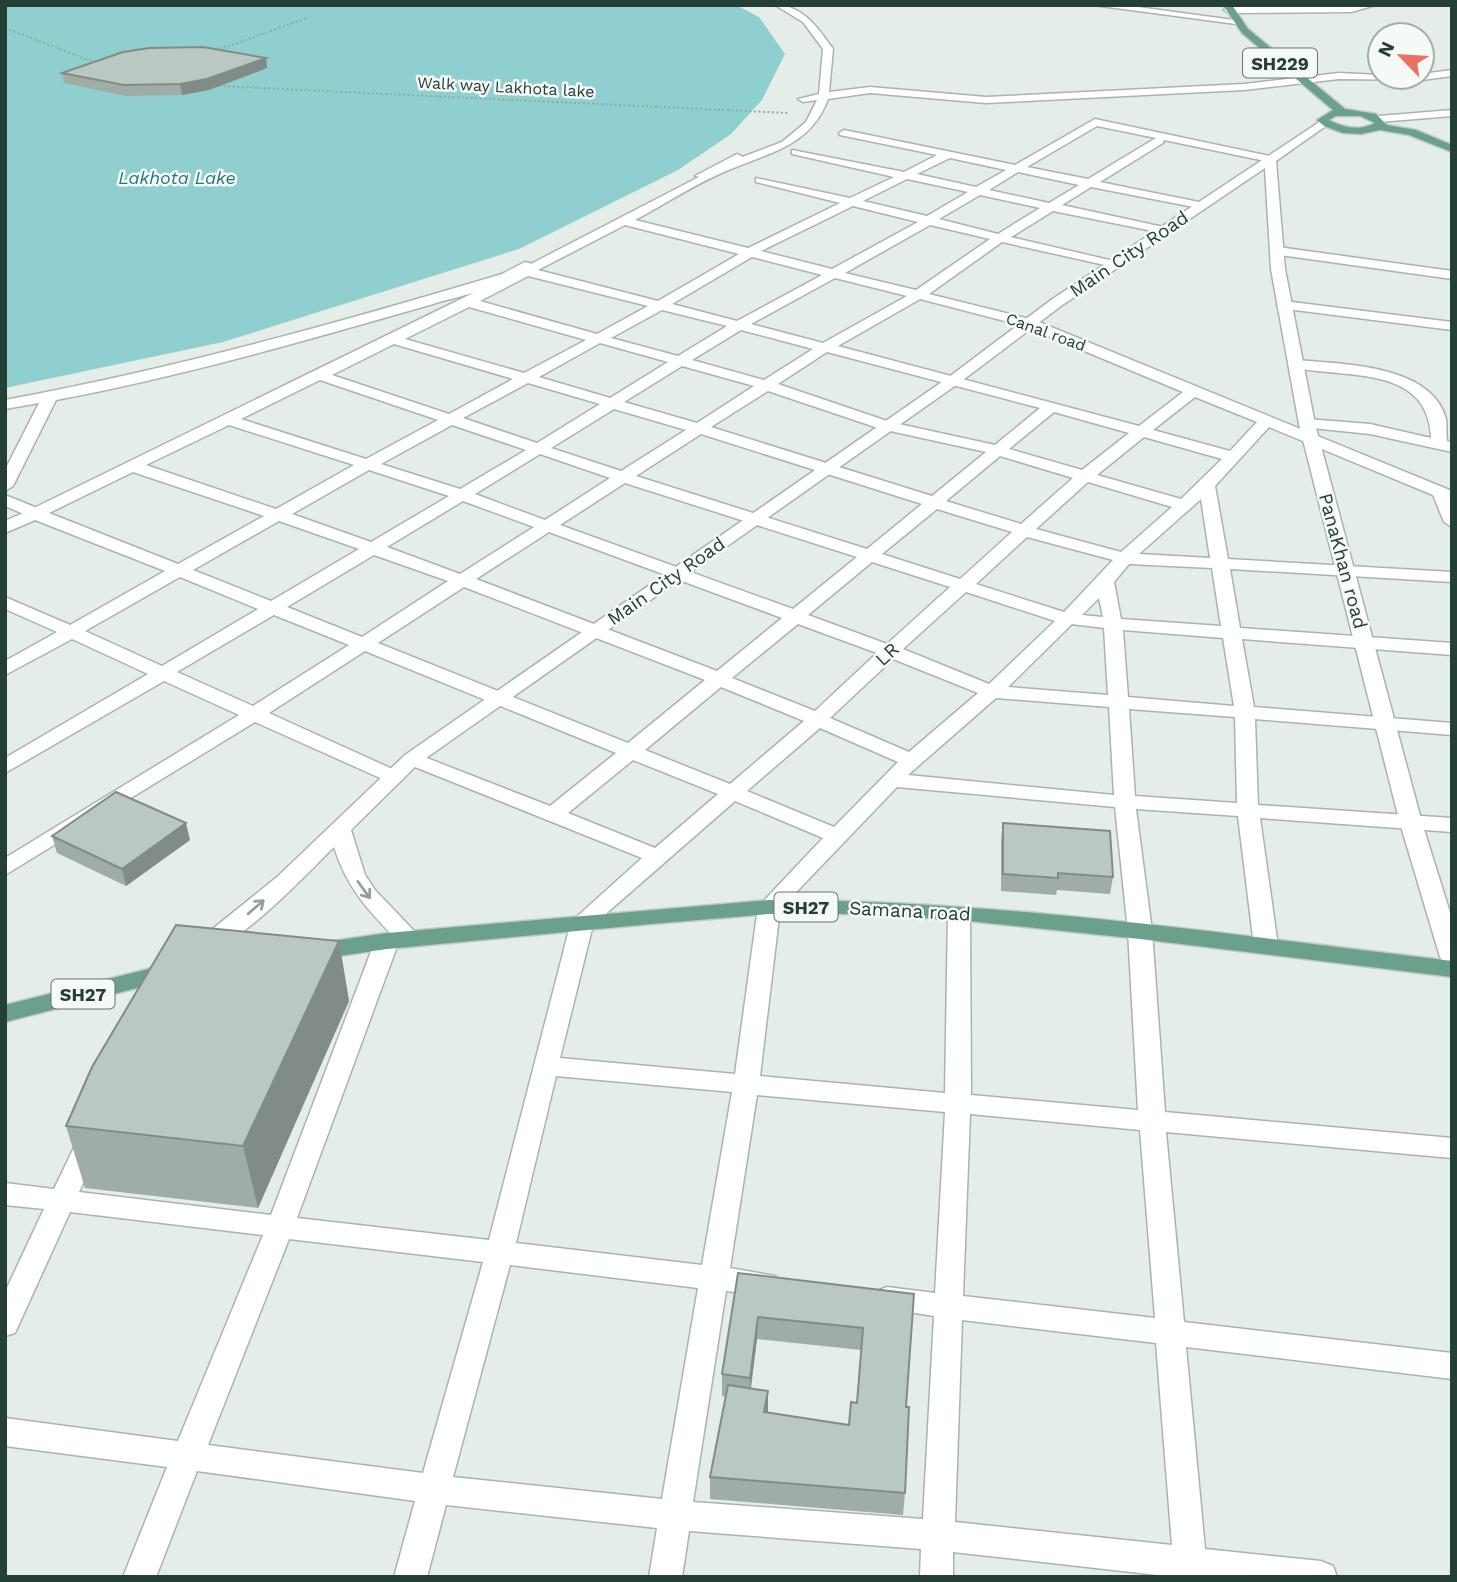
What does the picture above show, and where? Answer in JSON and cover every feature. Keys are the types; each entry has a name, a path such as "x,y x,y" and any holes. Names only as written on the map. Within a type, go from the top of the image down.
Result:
{"main road":[{"name":"SH229","path":"1228,8 1236,21 1301,81 1342,112"},
{"path":"1379,123 1348,130 1325,122 1323,117 1342,112 1412,132 1452,149"},
{"name":"Samana road","path":"293,954 398,940 582,922 769,907 859,907 958,913 1140,931 1452,969"},
{"name":"SH27","path":"160,973 213,965"},
{"name":"Main City Road","path":"5,1014 160,973"}],"street":[{"path":"5,528 467,302 522,270 728,166 746,162 792,141 818,112 824,96 828,49 806,20 779,5"},
{"path":"1097,5 1236,21"},
{"path":"1228,8 1351,9 1371,5"},
{"path":"803,99 870,90 986,100 1301,81 1339,76 1366,77"},
{"path":"1379,123 1452,113"},
{"path":"5,767 462,495 739,325 1020,168 1095,122 1270,159"},
{"name":"Main City Road","path":"160,973 227,932 340,830 412,759 954,380 1029,323 1325,122"},
{"path":"844,132 1200,206"},
{"path":"5,868 254,715 458,581 769,386 824,348 920,294 1001,236 1159,141"},
{"path":"796,152 1164,230"},
{"path":"5,668 370,463 723,271 750,252 904,173 948,154"},
{"path":"622,220 737,157"},
{"name":"PanaKhan road","path":"1270,159 1284,305 1310,433 1411,823 1452,957"},
{"path":"760,180 1113,265"},
{"name":"Canal road","path":"622,220 1029,323 1266,421 1310,433 1446,495"},
{"path":"1278,251 1452,275"},
{"path":"5,405 161,376 321,332 522,270 954,380 1233,457"},
{"path":"467,302 769,386 886,426 996,450 1182,505"},
{"path":"1284,305 1452,326"},
{"path":"391,340 527,377 1025,531 1124,558 1219,561 1452,577"},
{"path":"1296,364 1367,373 1412,384 1440,421 1446,445 1370,429 1310,433"},
{"path":"320,375 536,449 1065,618 1113,624 1452,649"},
{"name":"LR","path":"582,922 818,719 1085,476 1194,390"},
{"path":"5,486 50,397"},
{"path":"554,814 1051,407"},
{"path":"229,419 462,495 543,527 890,651 992,692 1452,729"},
{"path":"664,1577 746,1083 769,907 911,760 992,692 1065,618 1105,582 1124,558 1207,485 1266,421"},
{"path":"131,466 370,548 594,632 818,719 911,760"},
{"path":"1207,485 1245,713 1248,810 1266,946"},
{"path":"1446,495 1452,522"},
{"path":"5,500 836,835"},
{"path":"1105,582 1113,624 1125,802 1140,931 1152,1119 1191,1569"},
{"path":"5,601 394,777"},
{"path":"412,759 656,856"},
{"path":"893,780 1125,802 1452,825"},
{"path":"139,1577 398,940 354,875 340,830"},
{"path":"936,1577 958,1102 958,913"},
{"path":"410,1577 499,1254 582,922"},
{"path":"149,998 160,973"},
{"path":"544,1066 1152,1119 1452,1149"},
{"path":"5,1324 96,1125"},
{"path":"5,1194 792,1288"},
{"path":"857,1295 1452,1366"},
{"path":"5,1432 434,1489 675,1515 938,1535 1191,1569 1321,1577"}],"path":[{"path":"211,52 307,18"},
{"path":"5,28 109,68"},
{"name":"Walk way Lakhota lake","path":"219,86 792,113 787,120"}],"water":[{"name":"Lakhota Lake","path":"5,5 736,5 759,17 785,54 762,100 731,134 678,170 519,249 223,342 5,388"}],"building":[{"path":"203,47 266,58 207,79 180,84 124,85 62,73 123,52 149,48"},
{"path":"116,792 186,823 122,869 52,836"},
{"path":"1003,823 1110,831 1113,877 1058,873 1058,878 1003,874"},
{"path":"176,925 339,941 243,1146 66,1126 92,1067"},
{"path":"738,1273 914,1294 906,1407 909,1407 905,1493 710,1477 728,1385 768,1391 764,1412 849,1425 851,1402 857,1403 863,1328 758,1317 750,1378 722,1374"}]}
